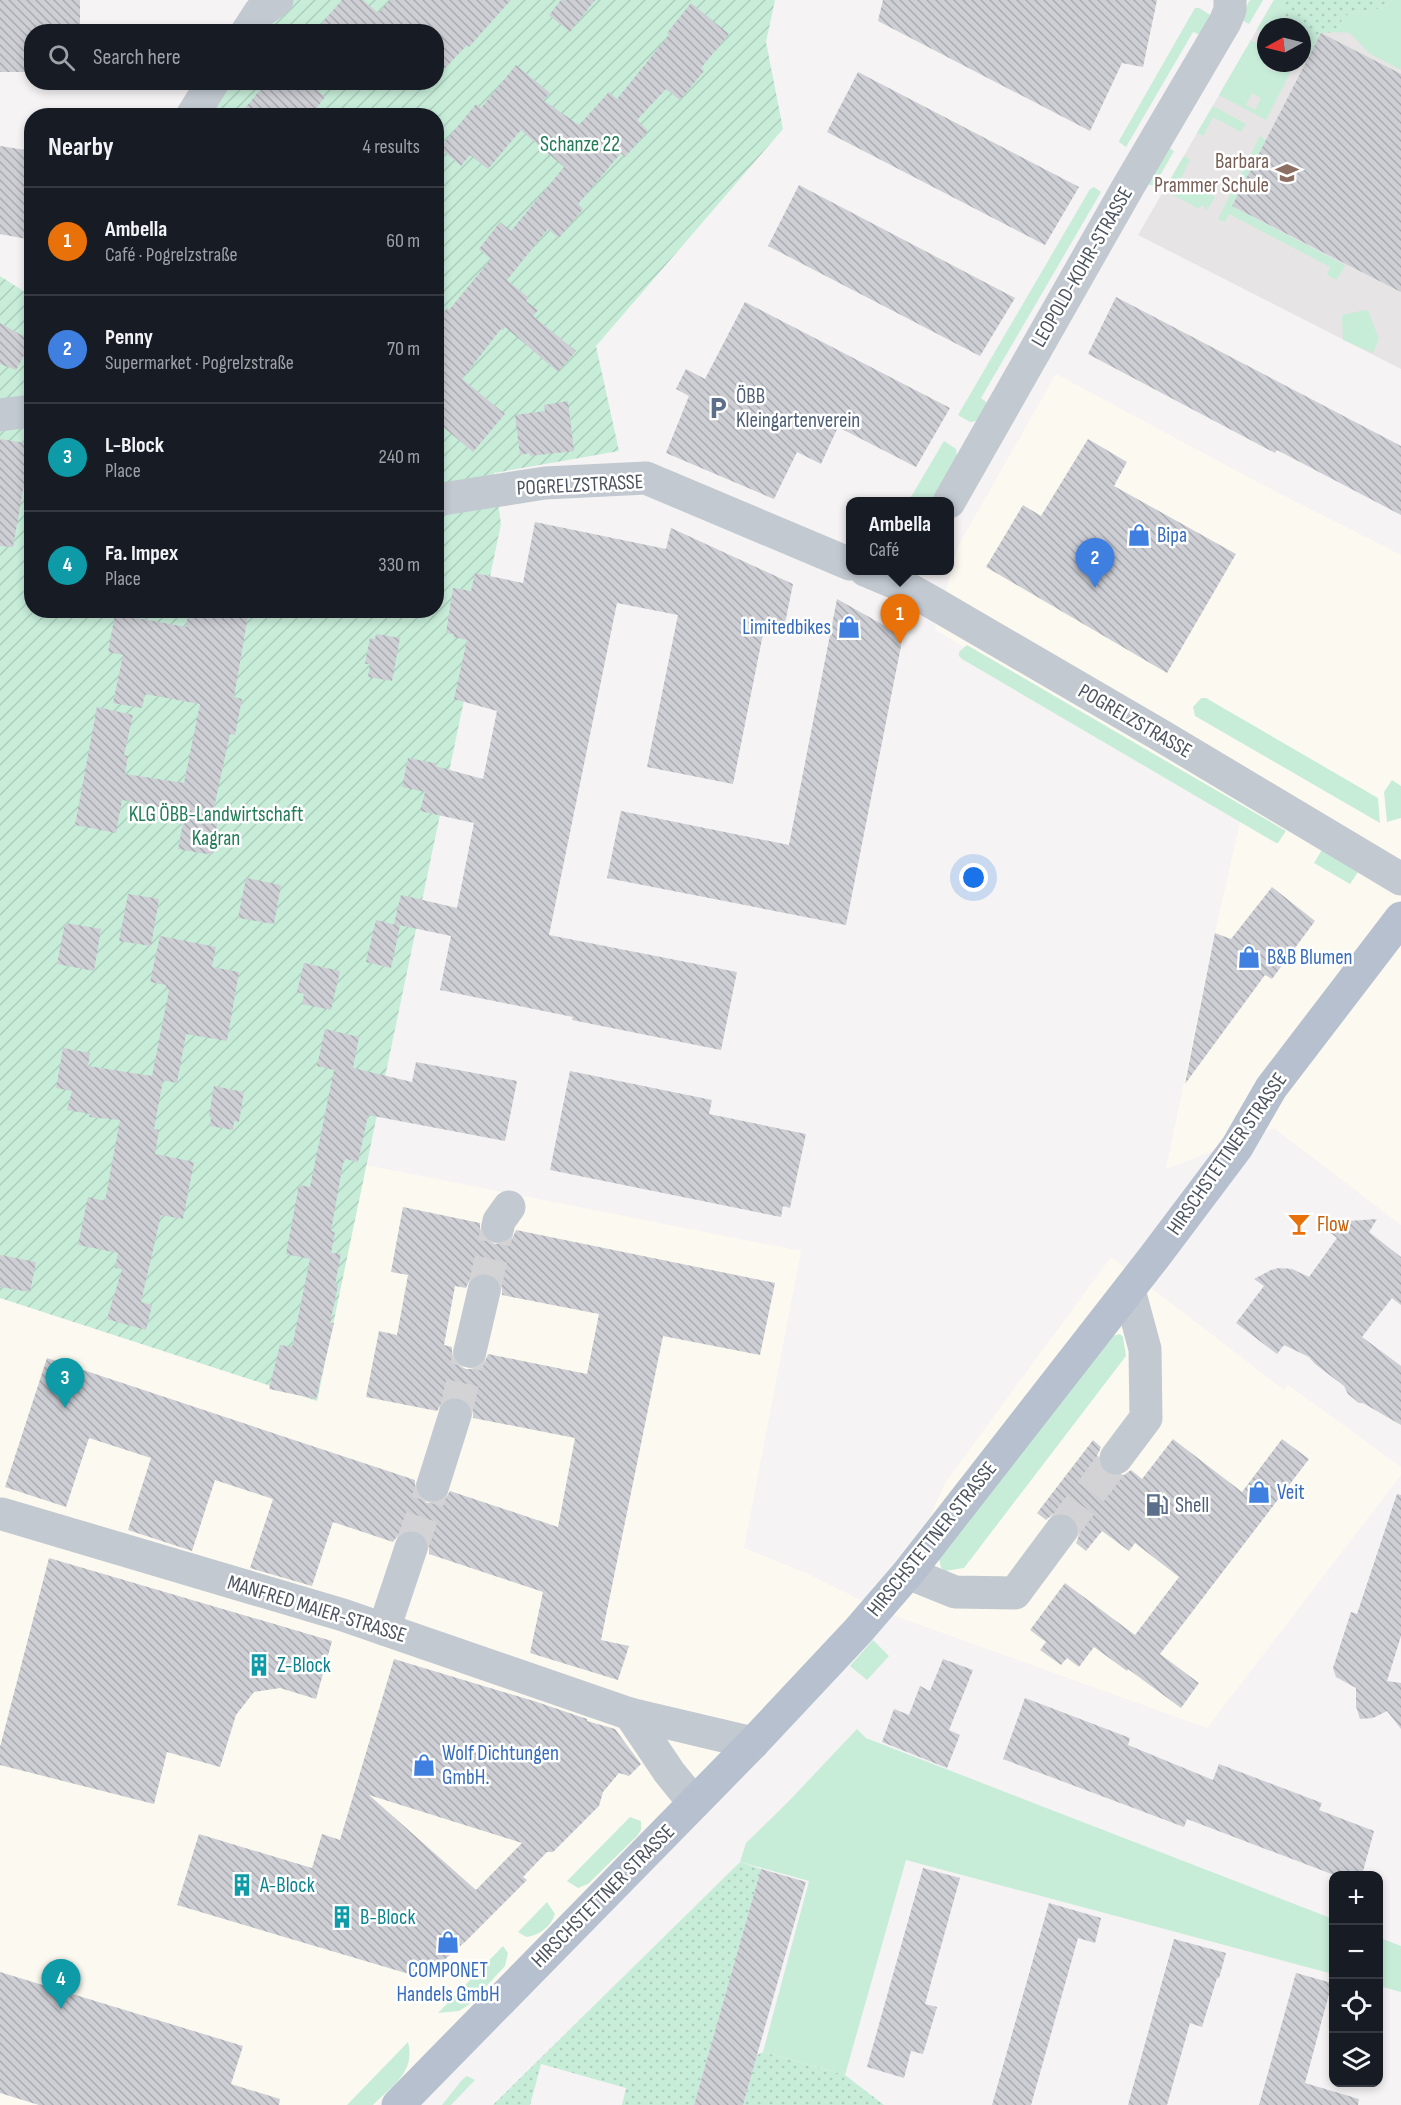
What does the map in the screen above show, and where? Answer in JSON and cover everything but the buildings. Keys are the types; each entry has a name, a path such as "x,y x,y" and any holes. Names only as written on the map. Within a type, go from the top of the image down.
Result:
{"main road":[{"name":"HIRSCHSTETTNER STRASSE","path":"398,2105 753,1743 858,1631 908,1573 1129,1290 1237,1147 1272,1088 1401,918"}],"street":[{"path":"252,24 260,12 277,0"},
{"name":"LEOPOLD-KOHR-STRASSE","path":"952,497 1128,187 1225,22 1230,10 1230,0"},
{"path":"197,108 208,90"},
{"path":"0,415 24,412"},
{"name":"POGRELZSTRASSE","path":"444,499 545,483 646,478 846,562"},
{"name":"POGRELZSTRASSE","path":"891,575 907,578 1160,735 1401,879"},
{"path":"1116,1458 1146,1418 1145,1349 1129,1290"},
{"path":"470,1350 484,1291"},
{"path":"433,1485 455,1415"},
{"name":"MANFRED MAIER-STRASSE","path":"2,1514 384,1629 630,1714 753,1743"},
{"path":"908,1573 955,1592 1015,1593 1061,1532"},
{"path":"384,1629 411,1548"},
{"path":"630,1714 669,1772 694,1803"}],"shaded area":[{"name":"Barbara Prammer Schule","path":"1274,0 1401,0 1401,369 1138,235 1257,29 1257,72 1311,72 1311,18 1264,18"},
{"path":"1056,374 1259,483 1401,555 1401,1225 1274,1128 1166,1169 1243,809 935,630 950,575 954,575 954,561 958,546"},
{"path":"366,1165 801,1251 744,1548 808,1574 887,1613 376,2105 0,2105 0,1298 317,1401"},
{"path":"1111,1257 1284,1390 1288,1385 1401,1467 1401,1475 1207,1728 887,1613 945,1483"}],"green space":[{"name":"KLG ÖBB-Landwirtschaft Kagran","path":"270,0 775,0 766,42 783,129 596,346 619,451 494,473 501,524 317,1401 0,1298 0,276 24,291 24,618 444,618 444,108 205,108 216,90 444,90 444,24 255,24"},
{"path":"1250,0 1263,0 1249,24 1242,20 1241,15"},
{"path":"1274,0 1286,0 1284,18 1263,18"},
{"path":"1286,0 1392,0 1387,5 1375,9 1348,14 1343,18 1337,32 1322,33 1319,37 1311,38 1311,18 1285,18 1283,6"},
{"path":"1392,0 1401,0 1401,70 1369,53 1350,33 1337,32 1343,18 1348,14 1375,9 1387,5"},
{"path":"1195,8 1212,16 1201,35 1193,32 1126,147 1119,142 1120,139"},
{"path":"1311,37 1319,37 1311,54"},
{"path":"1251,40 1257,43 1257,72 1290,72 1266,120 1219,95","holes":["1252,93 1261,98 1255,110 1246,105"]},
{"path":"1213,106 1246,124 1241,132 1213,117 1203,136 1197,133"},
{"path":"1260,136 1266,140 1232,206 1345,265 1337,280 1327,275 1330,267 1229,214 1225,222 1218,219"},
{"path":"1168,147 1174,151 1154,186 1144,183"},
{"path":"1184,156 1190,160 1181,178 1215,197 1207,210 1202,205 1199,209 1164,190"},
{"path":"1094,187 1101,192 981,398 987,406 977,421 970,422 958,415 1090,189"},
{"path":"1368,311 1379,339 1373,353 1343,340 1342,315"},
{"path":"944,441 956,449 957,457 933,497 911,497"},
{"path":"967,645 1286,831 1276,843 962,659 959,652"},
{"path":"1201,698 1206,698 1378,798 1380,823 1195,716 1193,707"},
{"path":"1392,780 1401,786 1401,818 1387,822 1384,792"},
{"path":"1323,848 1360,869 1350,884 1314,863"},
{"path":"1120,1334 1123,1337 1126,1356 964,1568 945,1571 941,1568 939,1559 1112,1336"},
{"path":"873,1640 889,1656 867,1680 850,1666"},
{"path":"857,1729 866,1738 1329,1917 1329,1973 906,1860 845,2075 763,2052 809,1881 740,1862 746,1843"},
{"path":"630,1817 641,1821 641,1830 637,1836 588,1884 578,1888 567,1881"},
{"path":"740,1862 761,1869 694,2105 622,2105 626,2088 541,2064 530,2105 493,2105"},
{"path":"547,1902 555,1914 547,1927 539,1933 526,1937 518,1932"},
{"path":"1383,1939 1401,1946 1401,1992 1383,1987"},
{"path":"503,1946 508,1953 505,1966 470,2004 459,2011 438,2013"},
{"path":"408,2042 409,2062 395,2085 373,2105 347,2105"},
{"path":"763,2052 845,2075 884,2105 743,2105 757,2055"},
{"path":"467,2076 475,2080 451,2105 442,2105 462,2080"}],"tunnel":[{"path":"484,1291 498,1226"},
{"path":"455,1415 470,1351"},
{"path":"1061,1531 1116,1458"},
{"path":"411,1548 433,1485"}],"place":[{"name":"Barbara Prammer Schule","path":"1287,173"},
{"name":"ÖBB Kleingartenverein","path":"718,408"},
{"name":"Bipa","path":"1139,535"},
{"name":"Penny","path":"1095,588"},
{"name":"Limitedbikes","path":"849,627"},
{"name":"Ambella","path":"900,644"},
{"name":"B&B Blumen","path":"1249,957"},
{"name":"Flow","path":"1299,1224"},
{"name":"L-Block","path":"65,1408"},
{"name":"Veit","path":"1259,1492"},
{"name":"Shell","path":"1157,1505"},
{"name":"Z-Block","path":"259,1665"},
{"name":"Wolf Dichtungen GmbH.","path":"424,1765"},
{"name":"A-Block","path":"242,1885"},
{"name":"B-Block","path":"342,1917"},
{"name":"COMPONET Handels GmbH","path":"448,1942"},
{"name":"Fa. Impex","path":"61,2009"}],"park label":[{"name":"Schanze 22","path":"580,144"}]}
